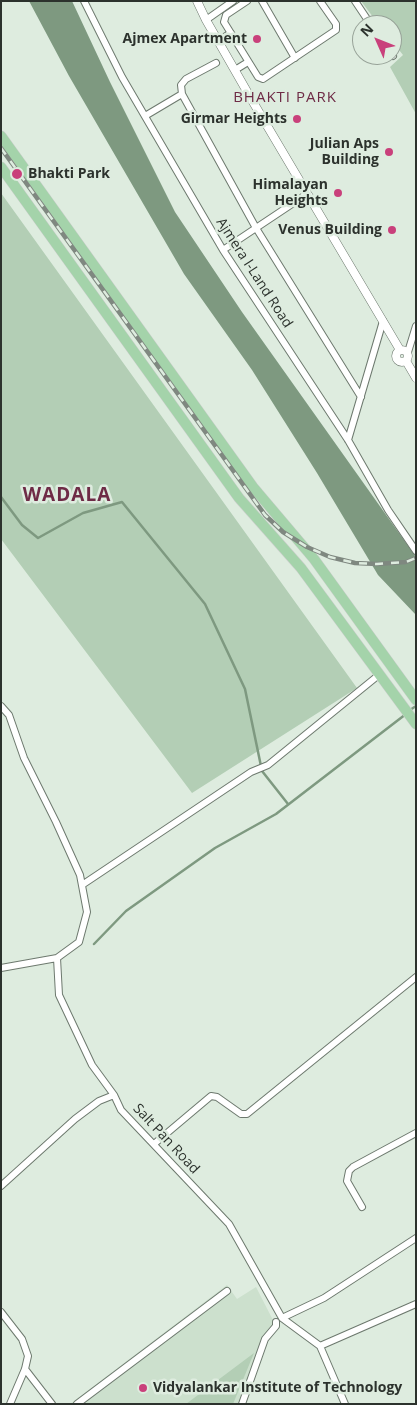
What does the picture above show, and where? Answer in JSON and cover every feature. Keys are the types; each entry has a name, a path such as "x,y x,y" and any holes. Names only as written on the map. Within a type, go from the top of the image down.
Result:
{"main road":[{"path":"1,136 253,487 314,559 416,700"},
{"path":"1,167 239,498 301,568 414,721"},
{"path":"301,568 314,559"},
{"path":"338,616 349,607"}],"street":[{"name":"Ajmera l-Land Road","path":"84,1 122,77 223,250 348,440 388,510 416,551"},
{"path":"197,1 218,41 383,321 409,357 406,361"},
{"path":"206,20 233,1"},
{"path":"247,1 226,15 224,22 258,77 263,79 334,31 337,27 320,1"},
{"path":"262,1 295,58"},
{"path":"355,1 364,15"},
{"path":"218,41 231,33"},
{"path":"235,70 248,62"},
{"path":"216,63 186,79 181,85 182,94 256,228 360,397"},
{"path":"145,116 182,94"},
{"path":"223,250 308,194"},
{"path":"348,440 383,321"},
{"path":"406,361 400,362 396,355 404,351 416,326"},
{"path":"406,361 416,378"},
{"path":"82,885 251,772 268,765 380,674"},
{"path":"1,706 10,715 24,758 80,875 87,912 79,942 57,958 1,968"},
{"name":"Salt Pan Road","path":"57,958 59,995 92,1065 114,1095 121,1110 229,1224 279,1320 320,1346"},
{"path":"154,1144 211,1096 217,1097 241,1114 247,1114 416,977"},
{"path":"1,1186 75,1119 99,1101 114,1095"},
{"path":"362,1207 347,1181 349,1171 416,1133"},
{"path":"242,1404 265,1339 279,1320 324,1298 416,1238"},
{"path":"77,1404 227,1291"},
{"path":"345,1404 320,1346 416,1304"},
{"path":"1,1312 22,1339 28,1356 25,1369 10,1404"},
{"path":"25,1369 52,1404"}],"shaded area":[{"path":"29,1 72,1 175,212 242,312 416,557 416,615 378,575 252,370 184,274 69,76"},
{"path":"361,1 416,1 416,114 390,67 392,65 402,65 402,15 372,15"},
{"path":"1,193 357,688 192,793 1,539"},
{"path":"227,1285 237,1299 256,1287 276,1326 265,1339 242,1404 70,1404"},
{"path":"254,1353 233,1404 186,1404"}],"waterway":[{"path":"1,497 22,525 38,538 83,513 122,502 205,604 245,689 262,771 288,804"},
{"path":"410,710 416,706"},
{"path":"94,944 126,911 215,848 276,814 406,714"}],"railway":[{"path":"1,148 265,515 283,532 307,547 330,557 355,563 377,564 406,562 416,558"}],"place":[{"name":"Ajmex Apartment","path":"257,39"},
{"name":"Girmar Heights","path":"297,119"},
{"name":"Julian Aps Building","path":"389,152"},
{"name":"Bhakti Park","path":"17,174"},
{"name":"Himalayan Heights","path":"338,193"},
{"name":"Venus Building","path":"392,230"},
{"name":"Vidyalankar Institute of Technology","path":"143,1388"}],"district":[{"name":"BHAKTI PARK","path":"285,98"},
{"name":"WADALA","path":"67,496"}]}
